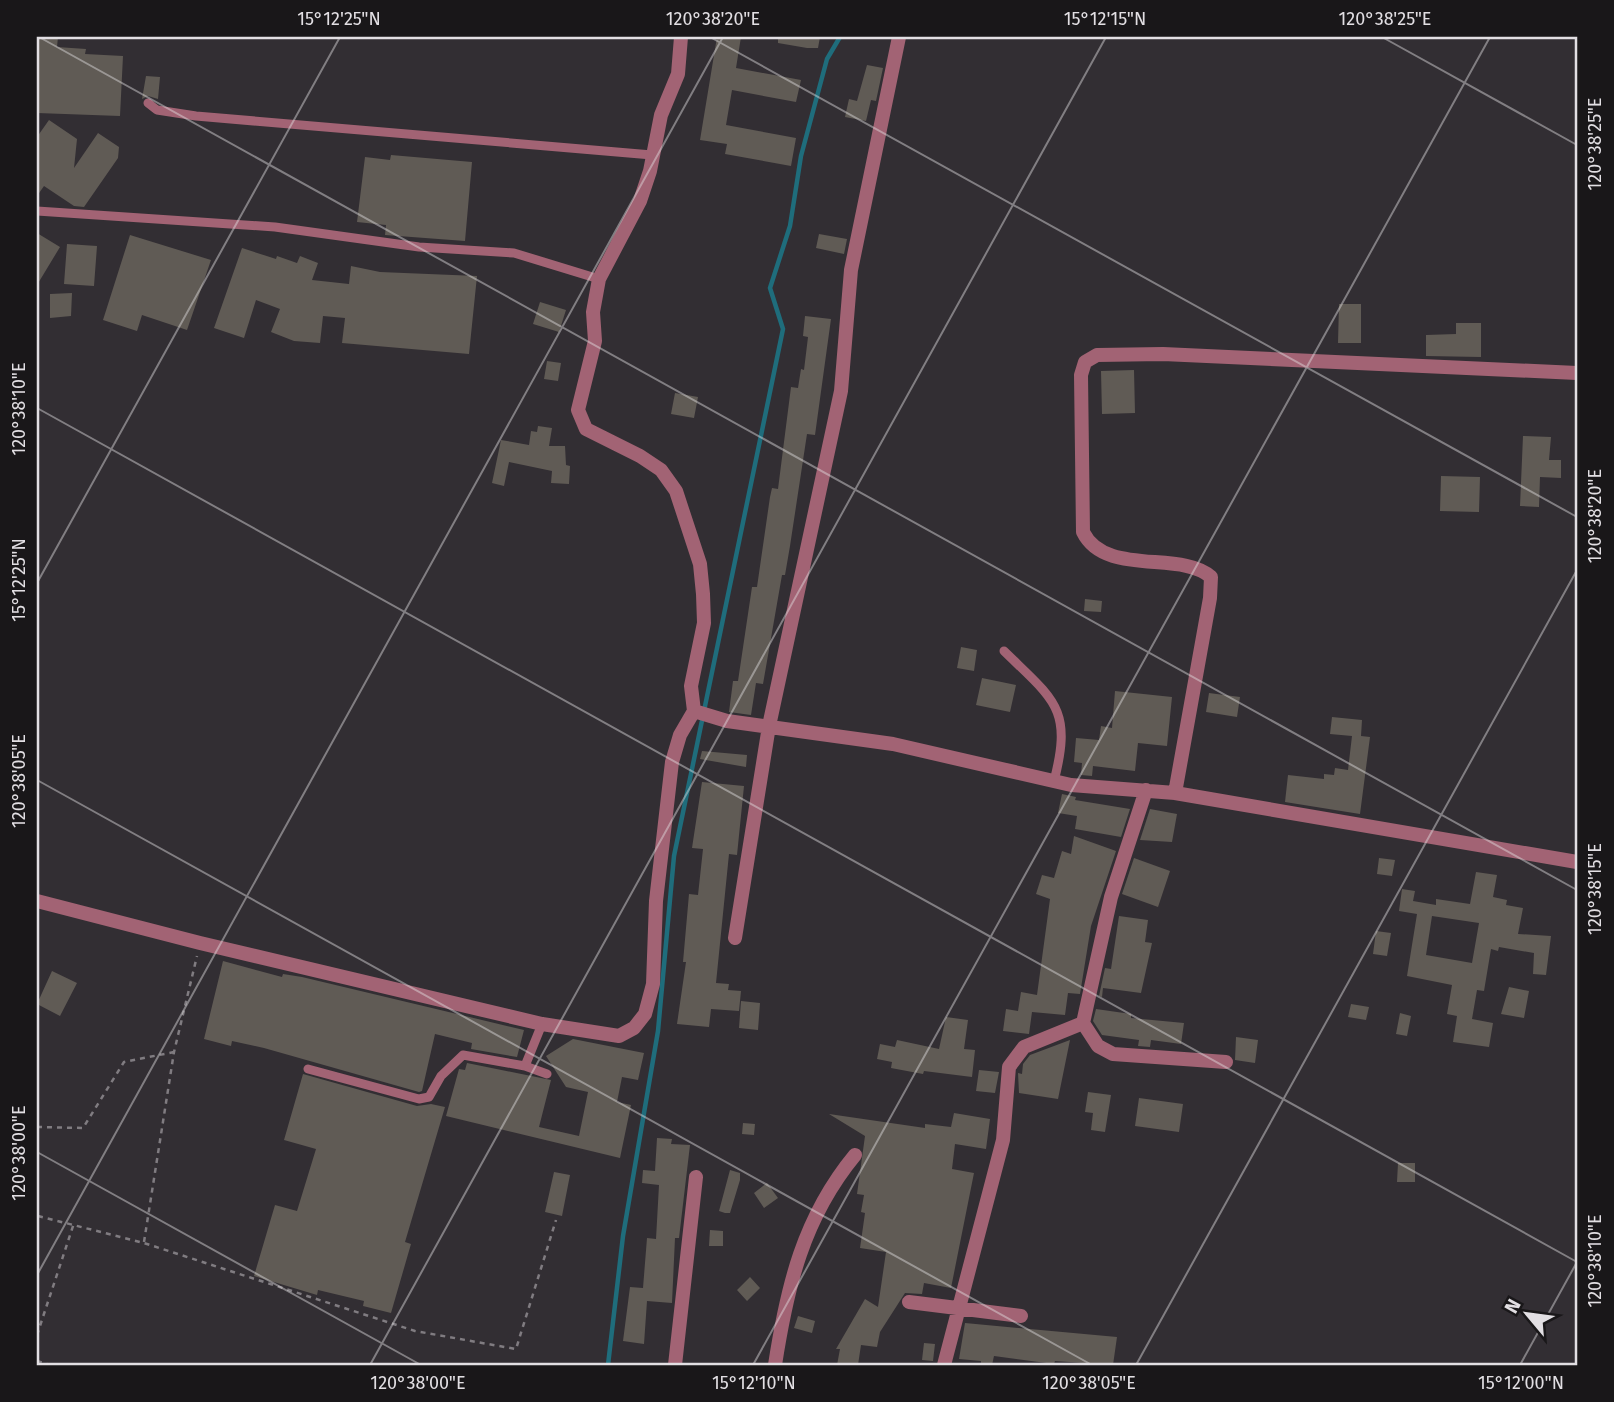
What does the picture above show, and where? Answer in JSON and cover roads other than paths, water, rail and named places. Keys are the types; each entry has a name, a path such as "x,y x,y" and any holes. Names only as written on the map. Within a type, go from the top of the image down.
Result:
{"street":[{"path":"681,37 678,74 661,115 640,201 599,279 593,312 595,341 582,387 579,418 586,429 640,456 661,470 676,491 700,564 704,624 691,686 697,714"},
{"path":"735,938 769,726 841,391 850,270 899,37"},
{"path":"1175,793 1208,611 1211,577 1198,570 1149,564 1097,550 1087,541 1083,532 1081,452 1081,374 1085,362 1097,355 1163,354 1577,373"},
{"path":"697,714 727,721 893,744 1071,785 1175,793 1577,862"},
{"path":"37,901 200,943 542,1024 619,1036 634,1028 645,1014 653,984 656,901 672,762 680,734 697,714"},
{"path":"1146,790 1111,897 1083,1023 1098,1046 1113,1054 1226,1062"},
{"path":"944,1365 1003,1140 1009,1067 1024,1047 1083,1023"},
{"path":"775,1365 786,1300 810,1224 837,1178 855,1155"},
{"path":"675,1365 696,1177"},
{"path":"909,1302 1021,1316"}],"lane":[{"path":"148,103 157,110 196,116 652,155"},
{"path":"37,211 275,227 419,247 514,253 599,279"},
{"path":"1004,651 1052,697 1058,708 1062,751 1054,781"},
{"path":"525,1066 542,1024"},
{"path":"308,1069 419,1099 429,1097 440,1076 463,1055 525,1066 547,1074"}],"waterway":[{"path":"608,1365 623,1236 658,1031 674,856 783,329 770,288 790,226 801,156 827,59 840,37"}]}
